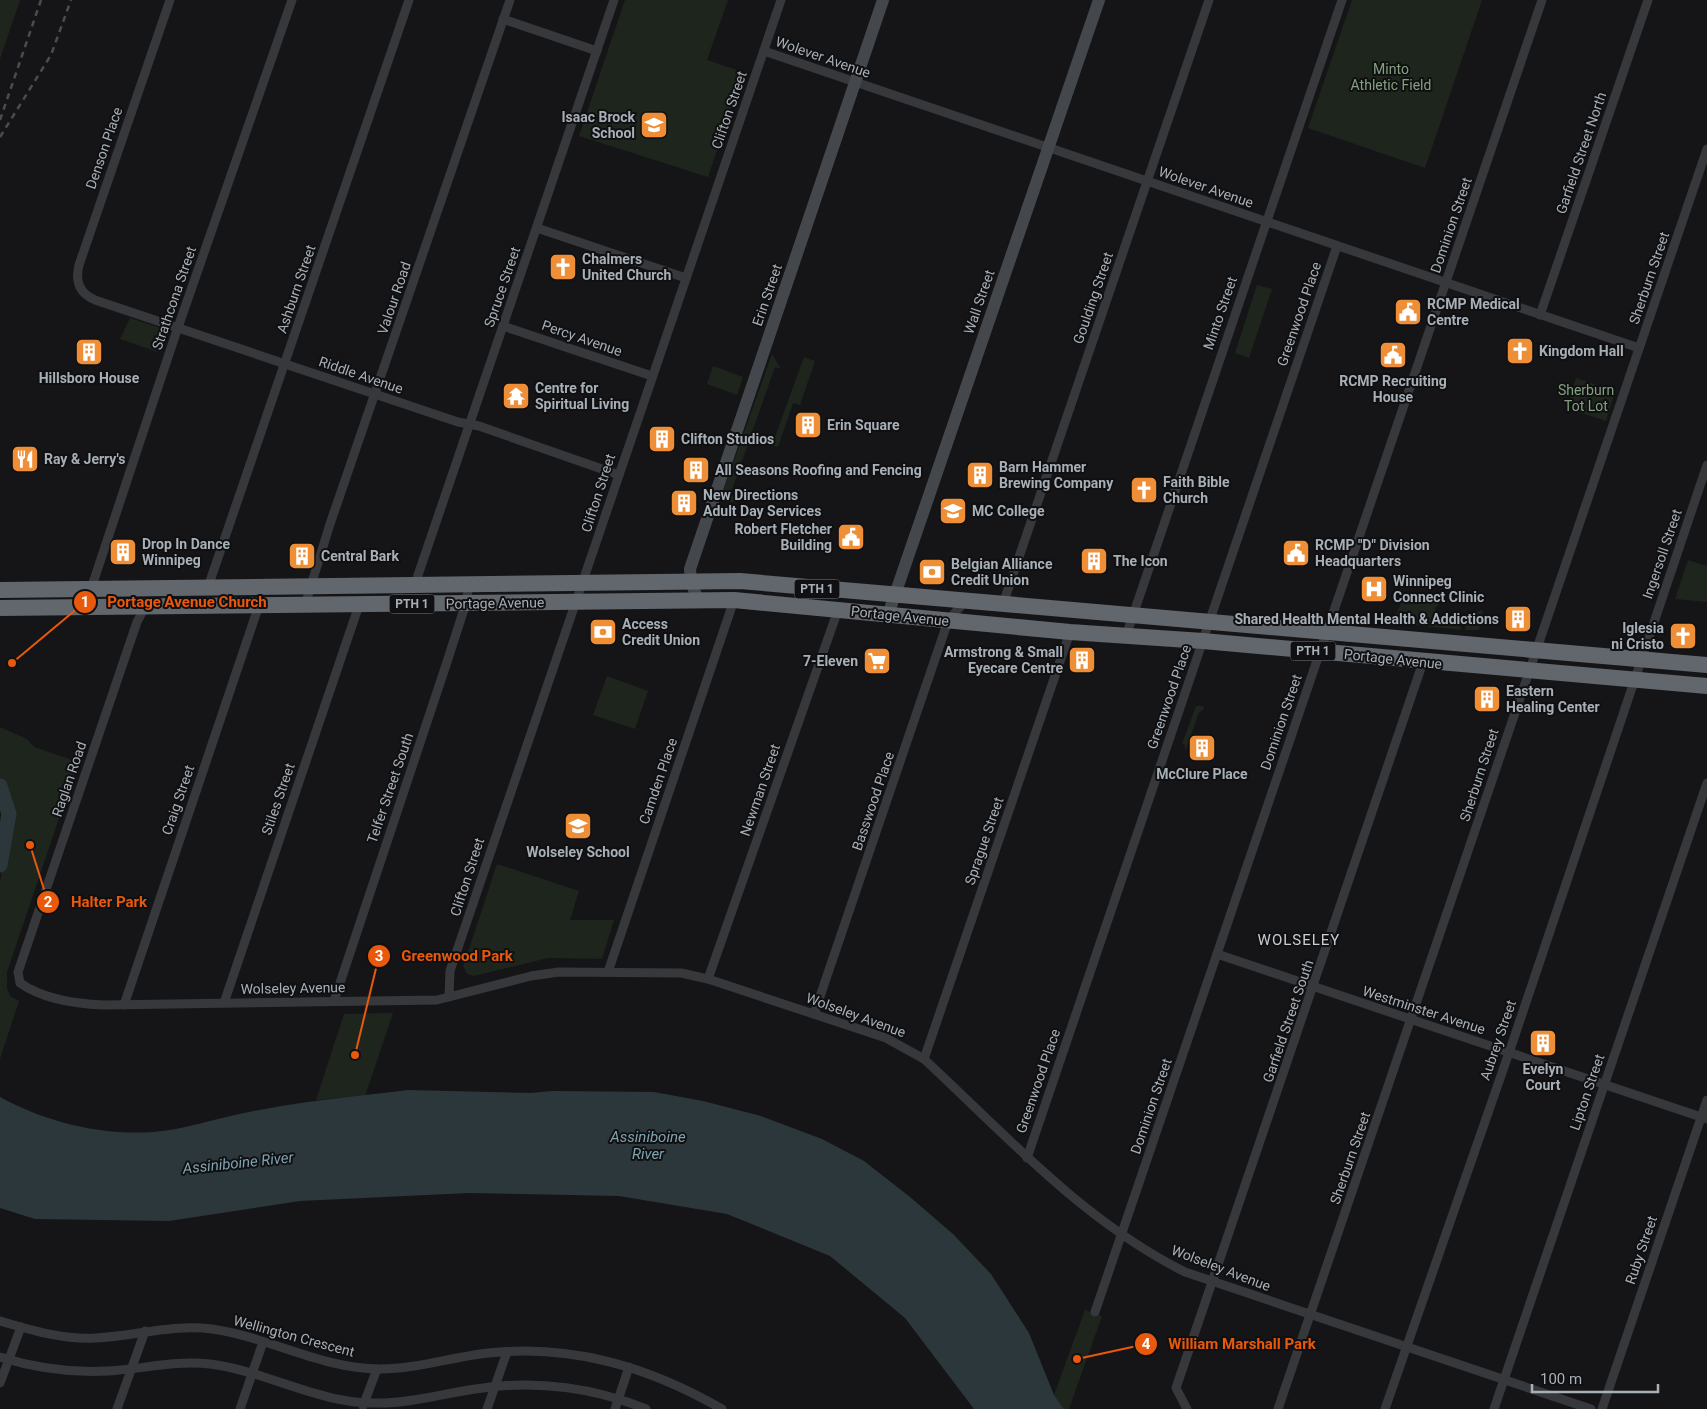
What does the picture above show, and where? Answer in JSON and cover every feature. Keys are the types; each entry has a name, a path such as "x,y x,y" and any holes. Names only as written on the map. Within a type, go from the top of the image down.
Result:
{"highway":[{"name":"Portage Avenue","path":"0,590 469,583 740,582 1707,665"},
{"name":"Portage Avenue","path":"0,608 734,600 1070,632 1203,641 1707,686"}],"main road":[{"name":"Erin Street","path":"698,600 691,582 690,569 883,0"},
{"name":"Wall Street","path":"888,615 1099,0"}],"street":[{"name":"Denson Place","path":"95,300 86,295 79,287 77,270 170,0"},
{"name":"Strathcona Street","path":"85,607 178,328 292,0"},
{"name":"Ashburn Street","path":"208,587 409,0"},
{"name":"Valour Road","path":"305,605 510,0"},
{"name":"Spruce Street","path":"415,584 614,0"},
{"name":"Clifton Street","path":"449,997 450,971 781,0"},
{"name":"Goulding Street","path":"1003,604 1209,0"},
{"name":"Minto Street","path":"1126,636 1342,0"},
{"name":"Dominion Street","path":"1095,1312 1542,0"},
{"name":"Garfield Street North","path":"1540,315 1648,0"},
{"path":"503,19 597,51"},
{"name":"Wolever Avenue","path":"764,51 1639,348"},
{"name":"Sherburn Street","path":"1278,1409 1707,149"},
{"path":"537,228 686,278"},
{"name":"Greenwood Place","path":"1027,1158 1337,246"},
{"name":"Riddle Avenue","path":"95,300 618,475"},
{"name":"Percy Avenue","path":"503,326 652,376"},
{"name":"Ingersoll Street","path":"1634,680 1707,465"},
{"name":"Telfer Street South","path":"334,1001 466,603 469,583"},
{"name":"Raglan Road","path":"20,983 18,972 52,869 137,622 156,587"},
{"name":"Camden Place","path":"608,972 734,600"},
{"name":"Basswood Place","path":"814,1014 948,621 965,601"},
{"name":"Craig Street","path":"124,1005 259,605"},
{"name":"Stiles Street","path":"224,1003 359,605"},
{"name":"Newman Street","path":"708,979 838,610"},
{"name":"Sprague Street","path":"924,1059 1070,632"},
{"name":"Garfield Street South","path":"1187,1409 1176,1388 1314,988 1423,662"},
{"name":"Aubrey Street","path":"1385,1409 1509,1052 1634,680"},
{"name":"Lipton Street","path":"1494,1409 1707,783"},
{"name":"Westminster Avenue","path":"1217,954 1704,1118"},
{"name":"Wolseley Avenue","path":"20,983 31,990 73,1002 124,1005 437,1000 549,973 681,973 708,979 886,1038 924,1059 1027,1158 1079,1204 1163,1261 1213,1282 1592,1409"},
{"name":"Ruby Street","path":"1602,1409 1704,1118 1707,1100"},
{"name":"Wellington Crescent","path":"0,1321 53,1335 85,1338 174,1328 210,1329 335,1363 377,1369 398,1368 466,1356 506,1352 570,1354 629,1367 659,1376 722,1409"},
{"path":"0,1384 4,1358 21,1327"},
{"path":"118,1409 145,1331"},
{"path":"240,1409 263,1342"},
{"path":"487,1409 506,1352"},
{"path":"4,1358 46,1368 78,1371 132,1368 169,1363 200,1363 228,1367 363,1406 402,1402 495,1386 559,1387 618,1398 646,1409"},
{"path":"614,1409 629,1367"},
{"path":"363,1406 377,1369"}],"green space":[{"path":"0,0 20,0 0,59"},
{"path":"625,0 728,0 707,60 743,72 708,177 579,136"},
{"name":"Minto Athletic Field","path":"1352,0 1482,0 1425,168 1308,128"},
{"path":"1257,285 1272,289 1249,358 1235,353"},
{"path":"130,318 166,330 158,352 120,339"},
{"path":"772,354 781,369 775,367 730,495 737,498 736,502 725,502 721,497"},
{"path":"804,357 815,361 800,405 793,403 778,447 772,445"},
{"path":"713,366 743,377 737,395 707,384"},
{"name":"Sherburn Tot Lot","path":"1576,378 1615,391 1606,421 1567,408"},
{"path":"1688,560 1707,566 1707,602 1675,599"},
{"path":"1403,599 1440,603 1435,608 1438,621 1445,625 1458,623 1462,630 1392,623"},
{"path":"1483,610 1479,630 1466,630 1463,620 1466,615"},
{"path":"607,676 648,691 635,729 593,715"},
{"path":"1196,706 1204,706 1203,710 1199,712 1185,752 1185,745 1182,744"},
{"path":"0,727 27,739 34,747 78,762 7,972 7,988 10,996 19,1001 0,1059 0,881 12,823 4,786 0,779"},
{"path":"497,864 579,891 570,920 614,920 602,959 548,958 474,976 467,974 463,966"},
{"path":"393,1013 365,1096 316,1100 344,1014"},
{"path":"1085,1310 1102,1316 1069,1409 1064,1409 1054,1395"}],"water":[{"name":"Assiniboine River","path":"408,1090 531,1093 552,1091 654,1092 703,1101 761,1116 822,1139 864,1161 910,1197 953,1234 991,1274 1029,1333 1054,1395 1064,1409 974,1409 905,1318 830,1256 727,1214 619,1196 469,1193 300,1201 169,1221 35,1219 0,1208 0,1097 20,1107 63,1122 85,1128 131,1133 176,1129 254,1111 301,1103"}],"waterway":[{"path":"0,786 9,814 0,865"}],"railway":[{"path":"0,120 41,0"},
{"path":"0,137 51,55 71,0"}],"place":[{"name":"Isaac Brock School","path":"654,125"},
{"name":"Chalmers United Church","path":"563,267"},
{"name":"RCMP Medical Centre","path":"1408,312"},
{"name":"Kingdom Hall","path":"1520,351"},
{"name":"Hillsboro House","path":"89,352"},
{"name":"RCMP Recruiting House","path":"1393,355"},
{"name":"Centre for Spiritual Living","path":"516,396"},
{"name":"Erin Square","path":"808,425"},
{"name":"Clifton Studios","path":"662,439"},
{"name":"Ray & Jerry's","path":"25,459"},
{"name":"All Seasons Roofing and Fencing","path":"696,470"},
{"name":"Barn Hammer Brewing Company","path":"980,475"},
{"name":"Faith Bible Church","path":"1144,490"},
{"name":"New Directions Adult Day Services","path":"684,503"},
{"name":"MC College","path":"953,511"},
{"name":"Robert Fletcher Building","path":"851,537"},
{"name":"Drop In Dance Winnipeg","path":"123,552"},
{"name":"RCMP \"D\" Division Headquarters","path":"1296,553"},
{"name":"Central Bark","path":"302,556"},
{"name":"The Icon","path":"1094,561"},
{"name":"Belgian Alliance Credit Union","path":"932,572"},
{"name":"Winnipeg Connect Clinic","path":"1374,589"},
{"name":"Shared Health Mental Health & Addictions","path":"1518,619"},
{"name":"Access Credit Union","path":"603,632"},
{"name":"Iglesia ni Cristo","path":"1683,636"},
{"name":"Armstrong & Small Eyecare Centre","path":"1082,660"},
{"name":"7-Eleven","path":"877,661"},
{"name":"Portage Avenue Church","path":"12,663"},
{"name":"Eastern Healing Center","path":"1487,699"},
{"name":"McClure Place","path":"1202,748"},
{"name":"Wolseley School","path":"578,826"},
{"name":"Halter Park","path":"30,845"},
{"name":"Evelyn Court","path":"1543,1043"},
{"name":"Greenwood Park","path":"355,1055"},
{"name":"William Marshall Park","path":"1077,1359"}],"district":[{"name":"WOLSELEY","path":"1299,940"}]}
